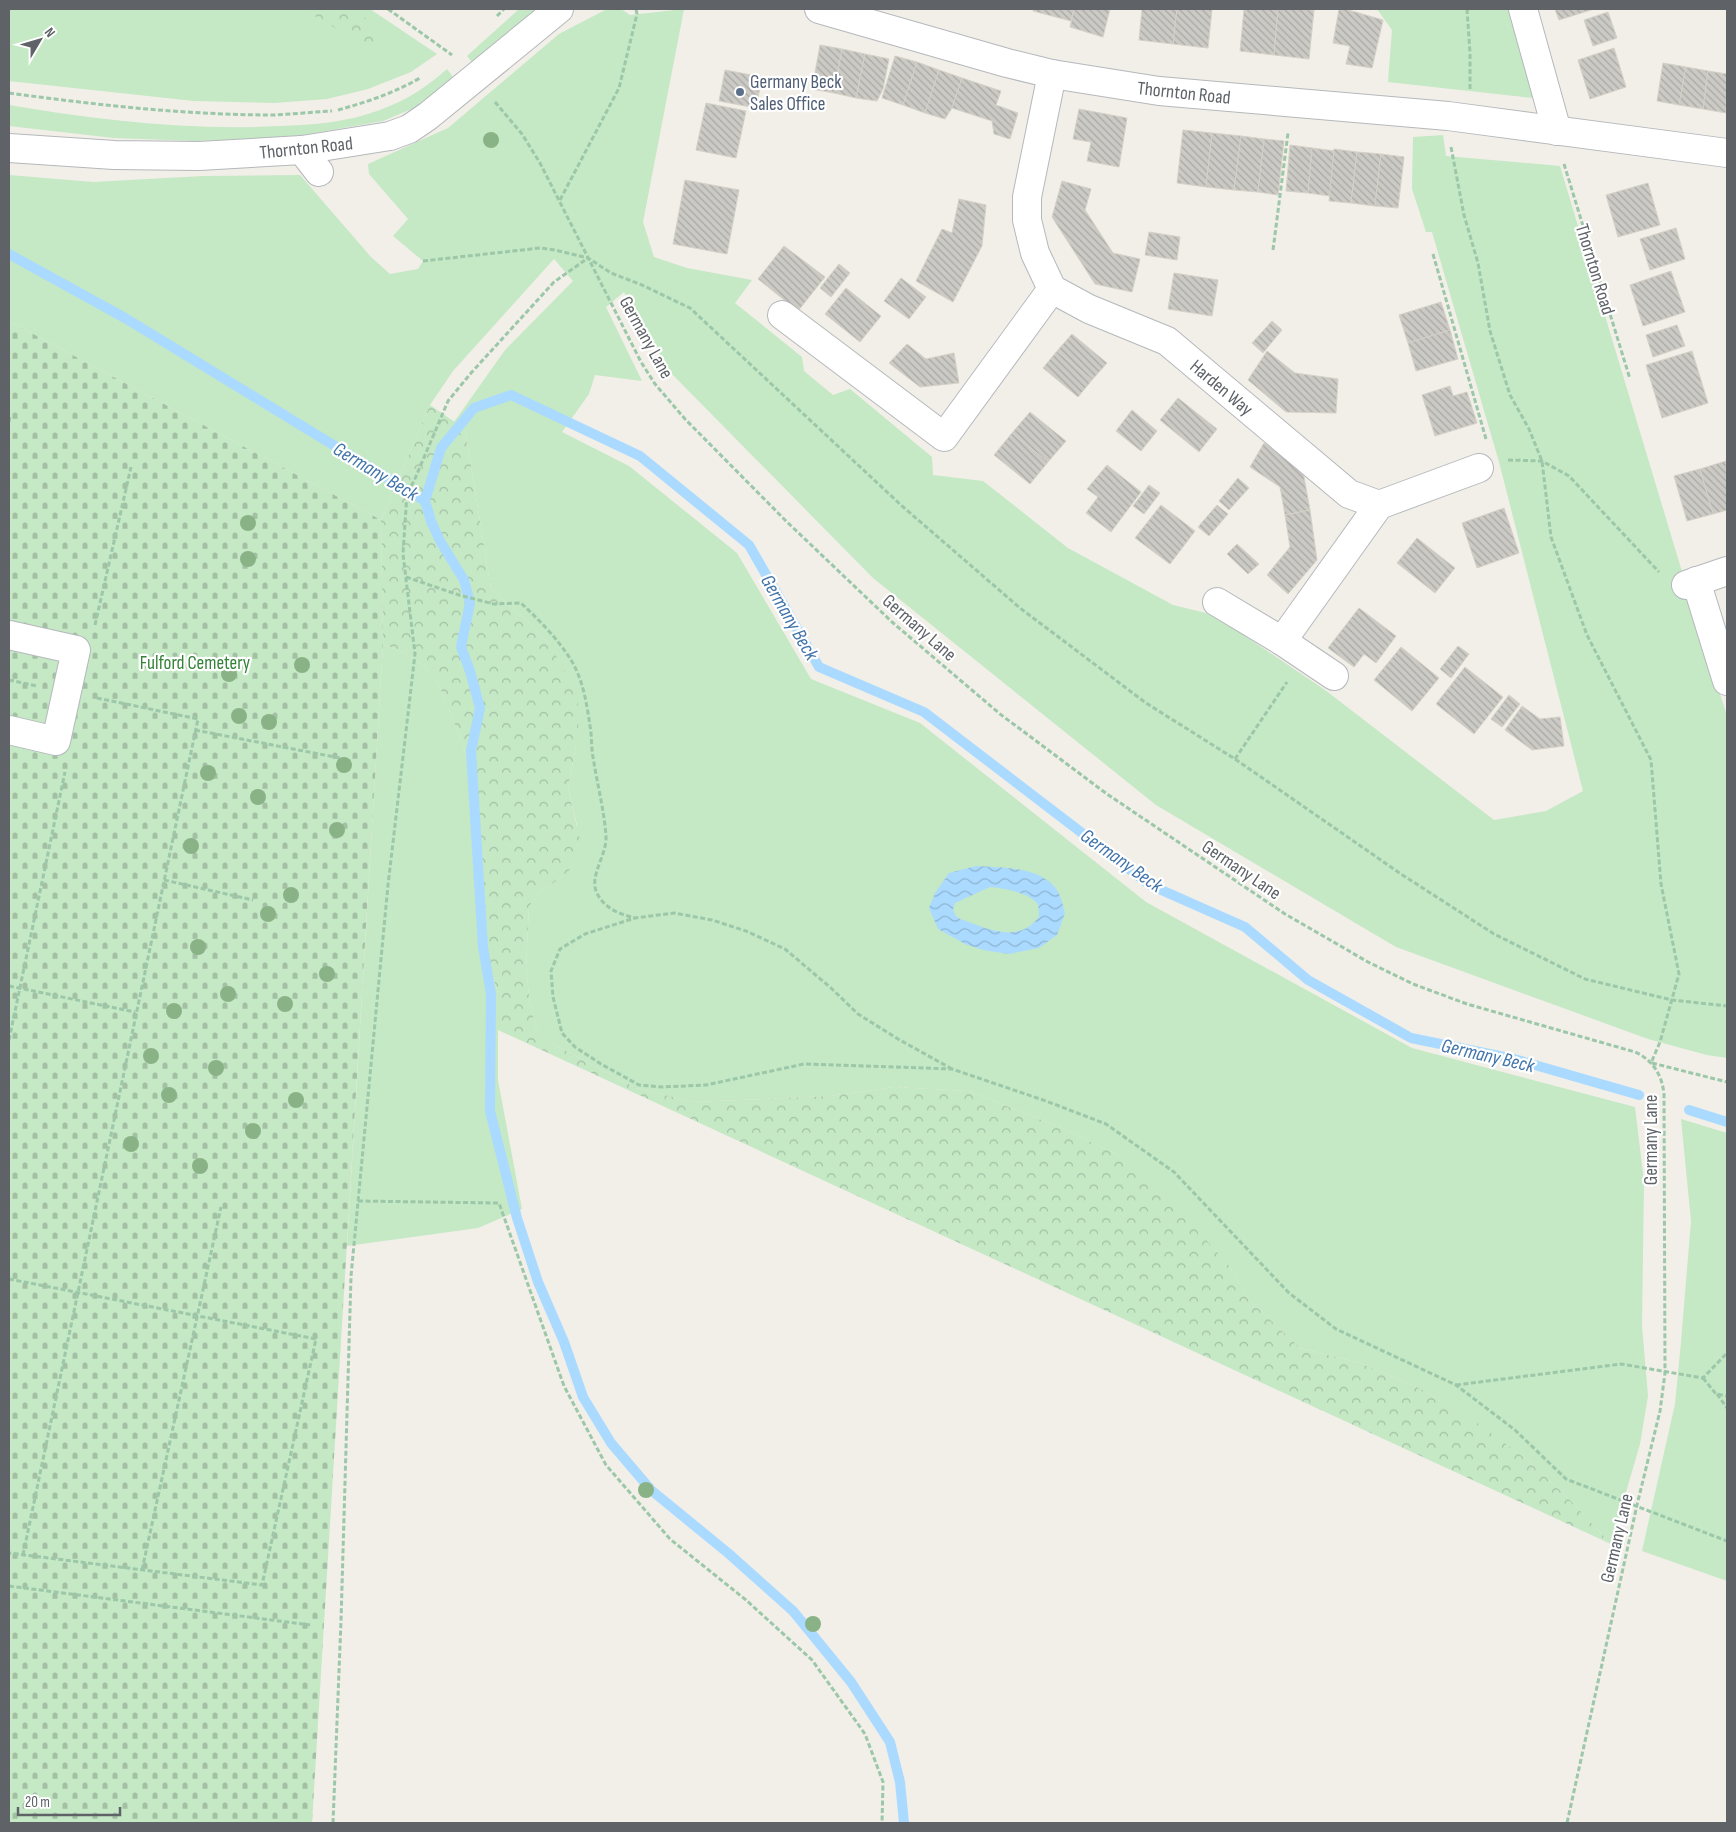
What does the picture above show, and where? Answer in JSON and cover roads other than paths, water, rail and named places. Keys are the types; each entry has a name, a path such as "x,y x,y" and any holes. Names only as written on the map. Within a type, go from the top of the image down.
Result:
{"street":[{"name":"Thornton Road","path":"9,148 114,155 199,156 302,150 390,136 409,129 474,79 559,9"},
{"name":"Thornton Road","path":"819,9 857,14 1008,63 1052,74 1159,91 1448,116 1727,153"},
{"path":"1523,9 1557,130"},
{"path":"782,315 944,437 1052,289 1035,253 1027,220 1028,198 1052,74"},
{"path":"302,150 319,172"},
{"name":"Harden Way","path":"1052,289 1089,309 1167,341 1350,494 1379,505"},
{"path":"1282,640 1379,505 1486,466"},
{"path":"1727,571 1691,583 1727,681"},
{"path":"1217,602 1282,640 1334,676"},
{"path":"9,635 76,650 56,741 9,730"}],"water":[{"path":"976,866 1009,868 1041,876 1057,890 1063,904 1065,913 1057,935 1039,948 1009,954 983,950 965,944 938,929 929,908 935,893 949,873","holes":["990,887 1009,890 1030,897 1038,905 1039,917 1021,930 1001,932 956,916 953,910 955,903"]}],"waterway":[{"name":"Germany Beck","path":"9,254 125,318 425,501 441,448 474,408 511,395 640,456 749,545 819,667 924,712 1150,885 1245,927 1308,980 1411,1038 1514,1059 1639,1095"},
{"path":"425,501 440,541 464,580 470,603 461,647 480,708 471,751 483,947 491,994 490,1111 517,1218 538,1282 564,1342 583,1397 611,1443 651,1490 728,1553 793,1611 851,1682 890,1742 900,1782 904,1823"},
{"name":"Germany Beck","path":"1689,1110 1727,1122"}],"place":[{"name":"Germany Beck Sales Office","path":"740,92"}],"park label":[{"name":"Fulford Cemetery","path":"195,662"}]}
